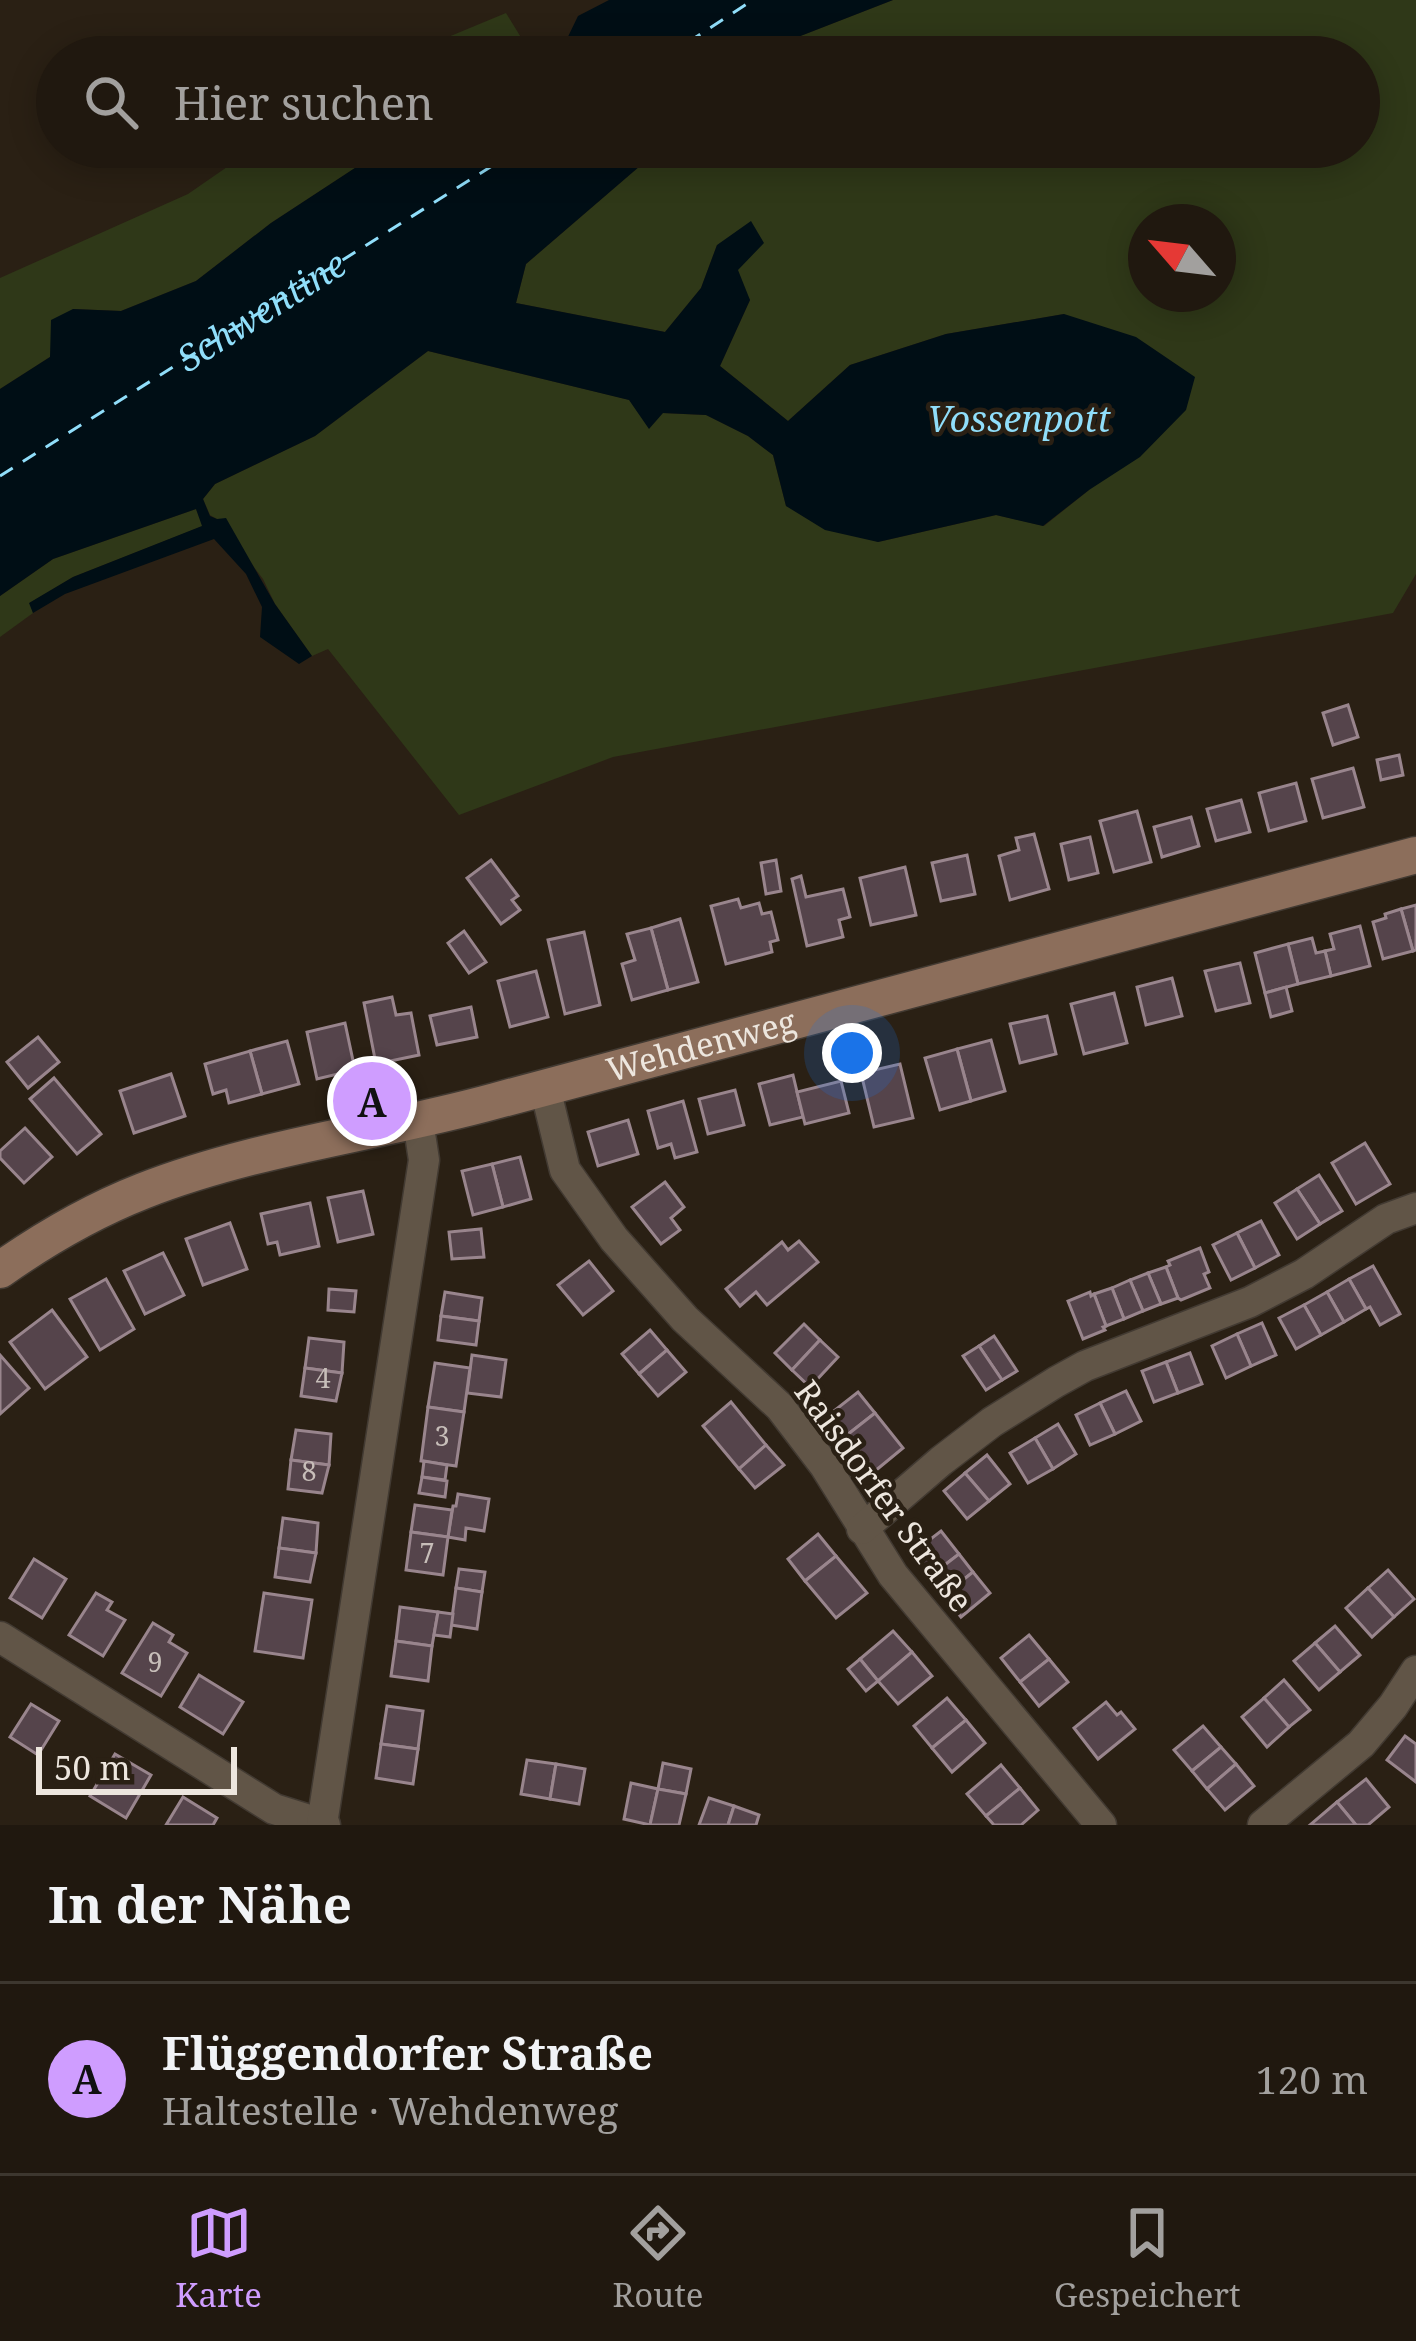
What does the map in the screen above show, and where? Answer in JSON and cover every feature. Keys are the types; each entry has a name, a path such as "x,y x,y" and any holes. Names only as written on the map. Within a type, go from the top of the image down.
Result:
{"main road":[{"name":"Wehdenweg","path":"0,1270 82,1220 143,1191 206,1170 545,1088 1416,854"}],"street":[{"name":"Raisdorfer Straße","path":"545,1088 565,1170 614,1239 685,1319 780,1407 825,1466 893,1576 1101,1825"},
{"path":"0,1637 274,1808 323,1825 424,1160 418,1121"},
{"path":"862,1529 992,1422 1056,1382 1084,1366 1250,1302 1304,1274 1386,1219 1416,1208"},
{"path":"1263,1825 1361,1744 1416,1671"}],"green space":[{"path":"893,0 1416,0 1416,574 1393,613 613,757 459,815 328,649 312,656 263,579 210,515 203,499 215,484 315,436 428,351 630,400 662,413 706,415 773,455 786,506 878,542 996,515 1044,526 1089,490 1064,314 946,334 850,365 788,421 720,366 750,300 717,245 701,288 665,332 516,303 526,264 638,168 1380,168 1380,36 800,36"},
{"path":"506,13 520,36 451,36"},
{"path":"226,168 355,168 271,223 196,281 121,311 73,309 50,357 0,389 0,278 188,194"},
{"path":"196,509 203,526 73,577 30,603 33,613 0,637 0,596 53,559"}],"water":[{"path":"609,0 893,0 800,36 568,36 578,16"},
{"path":"355,168 638,168 526,264 516,303 665,332 701,288 717,245 751,221 764,243 738,270 750,300 720,366 788,421 850,365 946,334 1064,314 1136,337 1195,377 1186,410 1140,457 1043,526 996,515 878,542 825,530 786,506 773,455 706,415 663,413 649,429 629,400 428,351 315,436 215,484 203,499 210,516 226,518 275,604 312,656 299,664 260,637 262,607 246,574 214,539 65,594 33,613 29,603 73,577 202,526 196,509 53,559 0,596 0,389 50,357 51,320 73,309 121,311 196,281 271,223"}],"building":[{"path":"1348,705 1358,737 1333,745 1323,713"},
{"path":"1399,755 1403,775 1381,780 1377,760"},
{"path":"1353,768 1364,807 1323,818 1312,779"},
{"path":"1296,783 1306,821 1269,831 1259,793"},
{"path":"1241,800 1250,832 1216,841 1207,809"},
{"path":"1137,811 1151,862 1114,872 1100,821"},
{"path":"1191,817 1199,846 1162,857 1154,827"},
{"path":"1034,834 1049,889 1010,900 999,856 1019,850 1016,838"},
{"path":"1090,837 1098,873 1069,880 1061,844"},
{"path":"967,855 975,894 941,901 932,863"},
{"path":"491,860 518,896 512,900 520,910 501,924 467,878"},
{"path":"776,860 781,891 766,894 761,863"},
{"path":"905,867 916,915 871,925 860,878"},
{"path":"801,876 806,897 843,889 850,917 839,920 843,937 807,946 792,879"},
{"path":"738,899 741,908 759,903 762,914 771,912 778,940 770,942 772,952 726,964 711,906"},
{"path":"1416,905 1416,950 1413,951 1401,909"},
{"path":"1401,909 1413,951 1383,959 1373,922"},
{"path":"680,919 698,982 668,990 651,928"},
{"path":"1360,926 1370,966 1331,976 1325,951 1334,949 1330,934"},
{"path":"651,928 668,990 632,1000 622,964 635,960 627,934"},
{"path":"464,931 486,962 469,973 448,943"},
{"path":"584,932 600,1005 565,1014 548,940"},
{"path":"1312,938 1316,953 1325,951 1331,976 1298,984 1288,944"},
{"path":"1288,944 1298,984 1265,993 1255,953"},
{"path":"1240,963 1250,1003 1216,1011 1205,971"},
{"path":"536,971 548,1017 510,1027 498,981"},
{"path":"1172,978 1182,1016 1146,1025 1137,987"},
{"path":"1286,987 1292,1011 1271,1017 1265,993"},
{"path":"1114,993 1127,1043 1084,1054 1071,1004"},
{"path":"392,997 396,1015 411,1013 419,1055 376,1064 364,1003"},
{"path":"471,1007 477,1037 437,1045 430,1016"},
{"path":"1047,1016 1056,1054 1020,1063 1010,1024"},
{"path":"345,1023 355,1070 317,1079 307,1032"},
{"path":"38,1037 59,1062 28,1088 7,1062"},
{"path":"991,1040 1005,1091 971,1101 957,1049"},
{"path":"287,1041 299,1084 262,1094 250,1051"},
{"path":"957,1049 971,1101 940,1110 925,1058"},
{"path":"250,1051 262,1094 229,1103 226,1090 213,1094 205,1064"},
{"path":"900,1064 913,1118 874,1127 861,1073"},
{"path":"171,1074 185,1116 134,1133 120,1091"},
{"path":"793,1075 803,1117 770,1125 759,1084"},
{"path":"54,1078 101,1134 77,1154 30,1099"},
{"path":"841,1081 849,1113 805,1124 797,1092"},
{"path":"735,1090 744,1125 708,1134 699,1099"},
{"path":"683,1101 697,1152 675,1158 671,1144 658,1148 648,1111"},
{"path":"628,1120 638,1154 598,1166 588,1132"},
{"path":"25,1128 52,1157 24,1183 0,1158 0,1151"},
{"path":"1365,1143 1390,1184 1356,1204 1332,1163"},
{"path":"520,1157 531,1199 503,1207 492,1164"},
{"path":"492,1164 503,1207 473,1215 462,1171"},
{"path":"1319,1175 1342,1211 1320,1224 1297,1189"},
{"path":"665,1182 684,1207 671,1218 680,1230 661,1244 632,1207"},
{"path":"1297,1189 1320,1224 1297,1239 1275,1203"},
{"path":"363,1191 373,1234 338,1242 328,1198"},
{"path":"310,1203 319,1246 280,1255 277,1242 268,1244 261,1214"},
{"path":"1261,1221 1279,1255 1255,1268 1237,1233"},
{"path":"230,1223 247,1269 203,1285 186,1239"},
{"path":"481,1229 484,1257 452,1259 449,1232"},
{"path":"1237,1233 1255,1268 1231,1280 1213,1245"},
{"path":"799,1241 818,1262 767,1305 756,1292 740,1306 726,1289 782,1242 788,1250"},
{"path":"1200,1248 1210,1288 1181,1300 1166,1267 1168,1261"},
{"path":"163,1253 184,1295 145,1314 124,1271"},
{"path":"589,1261 613,1291 583,1315 558,1285"},
{"path":"1373,1266 1400,1314 1380,1325 1349,1279"},
{"path":"1166,1267 1178,1298 1161,1304 1148,1273"},
{"path":"1148,1273 1161,1304 1143,1311 1130,1280"},
{"path":"106,1279 134,1329 100,1350 70,1299"},
{"path":"1349,1279 1366,1309 1344,1322 1327,1292"},
{"path":"1130,1280 1143,1311 1124,1319 1112,1288"},
{"path":"1112,1288 1124,1319 1106,1326 1094,1294"},
{"path":"329,1289 356,1291 354,1312 328,1310"},
{"path":"445,1292 482,1298 479,1321 441,1316"},
{"path":"1090,1292 1106,1326 1083,1339 1068,1301"},
{"path":"1327,1292 1344,1322 1321,1335 1304,1305"},
{"path":"1304,1305 1321,1335 1296,1349 1279,1318"},
{"path":"52,1310 87,1357 45,1389 10,1342"},
{"path":"441,1316 479,1321 476,1345 438,1340"},
{"path":"1262,1323 1276,1355 1251,1366 1237,1334"},
{"path":"804,1324 820,1340 792,1370 775,1353"},
{"path":"650,1330 667,1350 639,1374 622,1354"},
{"path":"1237,1334 1251,1366 1226,1378 1212,1346"},
{"path":"994,1336 1017,1371 1002,1380 979,1346"},
{"path":"309,1338 344,1342 342,1373 305,1368"},
{"path":"820,1340 838,1357 810,1387 792,1370"},
{"path":"979,1346 1002,1380 986,1390 963,1356"},
{"path":"667,1350 686,1372 658,1396 639,1374"},
{"path":"1190,1353 1202,1384 1178,1393 1166,1362"},
{"path":"0,1355 29,1388 0,1414"},
{"path":"472,1355 506,1360 501,1397 467,1393"},
{"path":"1166,1362 1178,1393 1154,1402 1142,1371"},
{"path":"435,1363 470,1368 464,1412 428,1407"},
{"path":"305,1368 342,1373 336,1401 301,1396"},
{"path":"1126,1391 1141,1421 1115,1434 1100,1403"},
{"path":"858,1392 875,1413 847,1435 830,1414"},
{"path":"731,1402 766,1445 739,1469 703,1426"},
{"path":"1100,1403 1115,1434 1090,1445 1076,1415"},
{"path":"428,1407 464,1412 456,1466 421,1461"},
{"path":"875,1413 903,1448 875,1471 847,1435"},
{"path":"1058,1424 1076,1454 1053,1469 1035,1438"},
{"path":"296,1430 331,1434 329,1465 291,1460"},
{"path":"1035,1438 1053,1469 1028,1483 1010,1453"},
{"path":"766,1445 784,1465 755,1488 739,1469"},
{"path":"987,1455 1010,1484 989,1501 965,1473"},
{"path":"291,1460 329,1465 322,1493 288,1489"},
{"path":"424,1461 447,1465 445,1480 422,1477"},
{"path":"965,1473 989,1501 967,1519 944,1491"},
{"path":"422,1477 447,1481 445,1497 419,1493"},
{"path":"458,1494 489,1499 484,1531 466,1528 465,1540 448,1537"},
{"path":"415,1505 452,1510 448,1537 411,1532"},
{"path":"283,1518 318,1523 316,1553 279,1548"},
{"path":"941,1531 959,1554 929,1577 911,1554"},
{"path":"411,1532 448,1537 443,1575 406,1570"},
{"path":"818,1534 836,1556 805,1581 788,1559"},
{"path":"279,1548 316,1553 310,1582 275,1577"},
{"path":"959,1554 973,1572 944,1595 929,1577"},
{"path":"836,1556 867,1593 836,1618 805,1581"},
{"path":"34,1559 66,1579 42,1618 10,1598"},
{"path":"459,1569 485,1572 482,1592 456,1588"},
{"path":"1388,1570 1414,1599 1394,1617 1368,1588"},
{"path":"973,1572 990,1593 961,1617 944,1595"},
{"path":"456,1588 482,1592 477,1629 451,1625"},
{"path":"1368,1588 1394,1617 1372,1637 1346,1608"},
{"path":"96,1593 112,1602 107,1610 125,1620 103,1656 69,1635"},
{"path":"264,1593 312,1600 303,1658 255,1651"},
{"path":"400,1607 438,1612 432,1646 396,1641"},
{"path":"438,1612 453,1614 450,1637 434,1635"},
{"path":"153,1623 173,1635 169,1642 187,1653 161,1696 122,1673"},
{"path":"1335,1626 1360,1655 1340,1672 1315,1643"},
{"path":"893,1631 912,1652 878,1681 860,1659"},
{"path":"1029,1635 1049,1659 1020,1682 1001,1658"},
{"path":"396,1641 432,1646 428,1681 391,1676"},
{"path":"1315,1643 1340,1672 1319,1690 1294,1661"},
{"path":"912,1652 932,1676 898,1704 878,1681"},
{"path":"860,1659 878,1681 866,1691 848,1669"},
{"path":"1049,1659 1068,1682 1039,1706 1020,1682"},
{"path":"199,1675 243,1702 223,1734 180,1707"},
{"path":"1284,1680 1310,1710 1289,1727 1264,1698"},
{"path":"947,1698 966,1720 932,1748 914,1726"},
{"path":"1264,1698 1289,1727 1267,1747 1242,1717"},
{"path":"1106,1702 1135,1729 1098,1759 1074,1728"},
{"path":"31,1704 59,1721 38,1755 10,1737"},
{"path":"387,1706 423,1711 418,1749 381,1744"},
{"path":"966,1720 985,1743 952,1772 932,1748"},
{"path":"1203,1726 1221,1747 1192,1771 1174,1750"},
{"path":"1405,1736 1416,1744 1416,1782 1387,1760"},
{"path":"381,1744 418,1749 413,1784 376,1778"},
{"path":"1221,1747 1236,1764 1207,1789 1192,1771"},
{"path":"115,1754 151,1775 126,1818 90,1796"},
{"path":"527,1760 556,1764 550,1799 521,1794"},
{"path":"663,1763 691,1769 686,1794 658,1789"},
{"path":"556,1764 585,1769 579,1804 550,1799"},
{"path":"1236,1764 1254,1786 1225,1810 1207,1789"},
{"path":"1001,1765 1020,1788 986,1816 967,1794"},
{"path":"1366,1779 1389,1807 1368,1825 1356,1825 1337,1802"},
{"path":"631,1783 658,1789 650,1825 624,1819"},
{"path":"1020,1788 1038,1810 1021,1825 994,1825 986,1816"},
{"path":"658,1789 686,1794 679,1825 650,1825"},
{"path":"183,1797 217,1818 213,1825 166,1825"},
{"path":"709,1798 734,1806 728,1825 699,1825"},
{"path":"1337,1802 1356,1825 1310,1825"},
{"path":"734,1806 759,1815 756,1825 728,1825"}],"ferry route":[{"path":"697,36 753,0"},
{"path":"0,476 489,168"}],"place":[{"name":"Flüggendorfer Straße","path":"372,1101"}],"water label":[{"name":"Schwentine","path":"261,312"},
{"name":"Vossenpott","path":"1019,419"}]}
